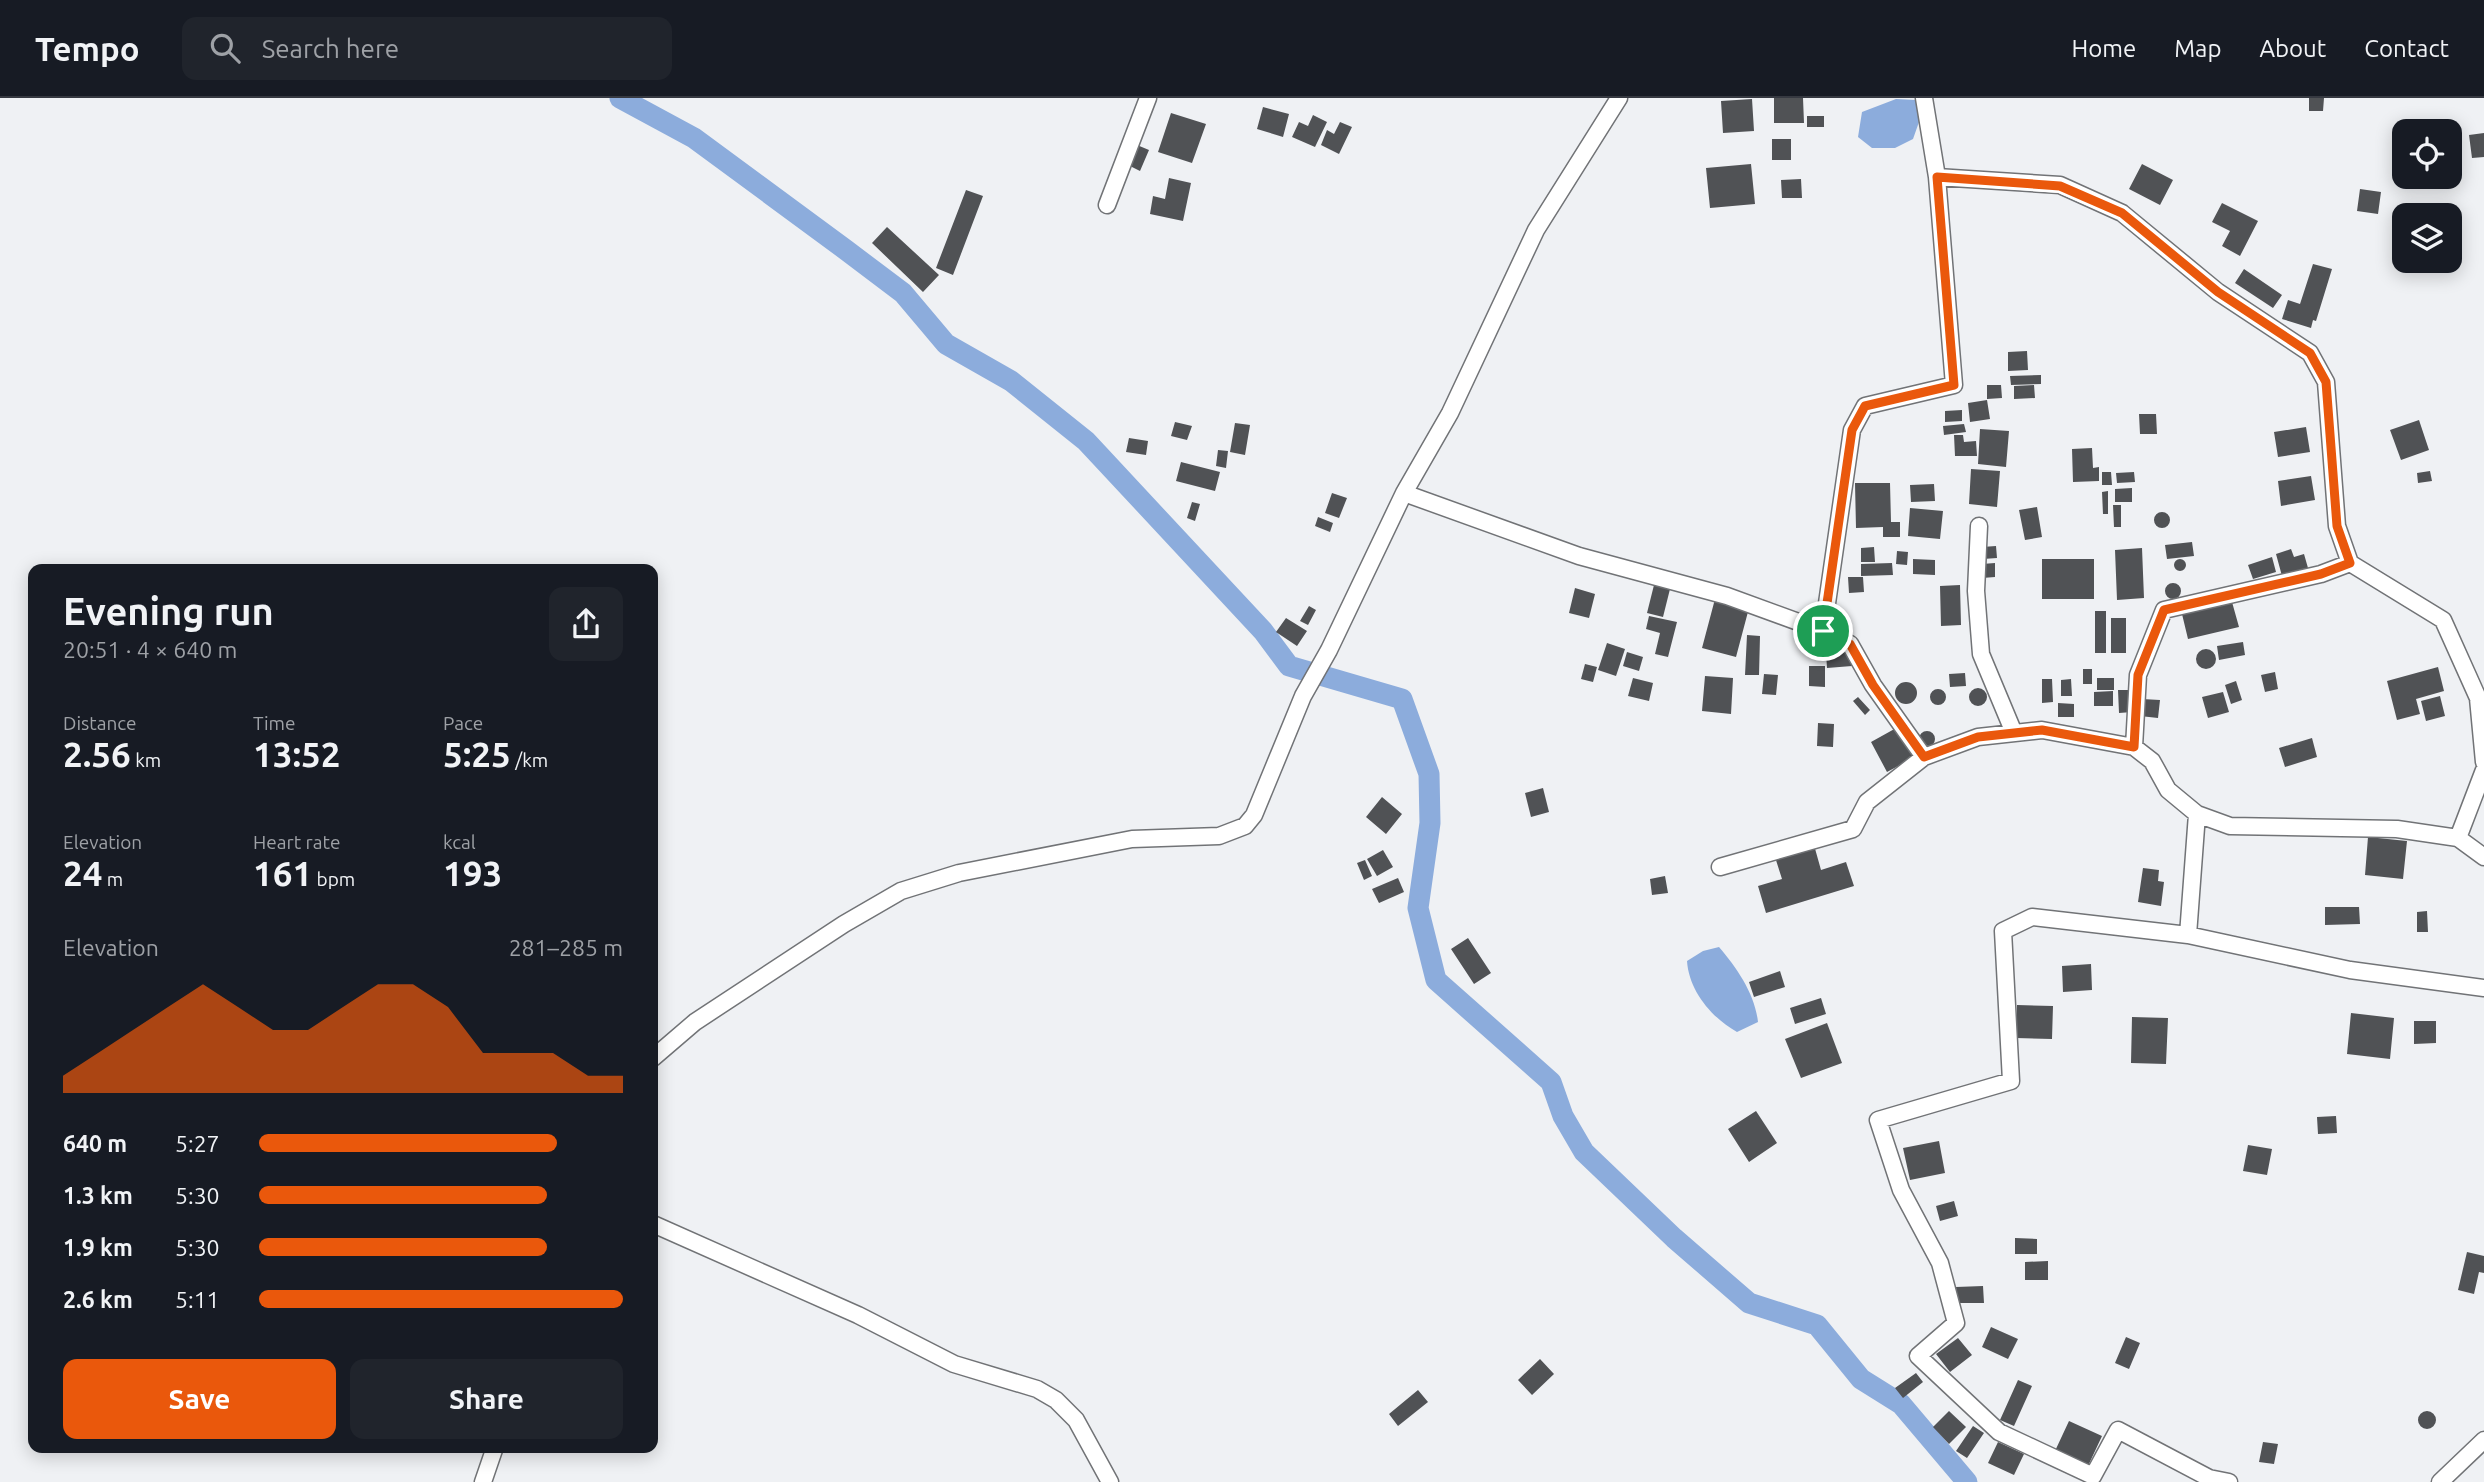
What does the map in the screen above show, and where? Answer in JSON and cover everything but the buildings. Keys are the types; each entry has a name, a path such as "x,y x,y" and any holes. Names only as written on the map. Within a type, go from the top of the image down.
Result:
{"street":[{"path":"1107,205 1148,98"},
{"path":"658,1054 705,1016 844,924 901,891 958,873 1132,839 1181,839 1234,833 1254,815 1303,696 1329,650 1404,493 1450,412 1536,230 1619,98"},
{"path":"1823,631 1852,430 1865,406 1954,385 1937,177 1924,98"},
{"path":"1937,177 2060,186 2122,213 2218,292 2310,353 2326,382 2337,526 2350,563 2443,620 2478,698 2484,762"},
{"path":"1404,493 1579,556 1727,596 1823,631 1850,644 1873,685 1924,757"},
{"path":"1979,526 1976,591 1981,654 2014,733"},
{"path":"2134,747 2138,675 2164,610 2321,574 2350,563"},
{"path":"1720,867 1853,829 1867,802 1924,757 1978,737 2042,730 2134,747 2152,761 2168,790 2197,814 2230,826 2397,829 2458,838 2484,857"},
{"path":"2458,838 2484,770"},
{"path":"2188,935 2197,814"},
{"path":"2229,1482 2209,1478 2118,1430 2093,1476 1999,1432 1918,1356 1955,1323 1940,1263 1901,1190 1878,1120 2011,1081 2003,931 2032,917 2188,935 2350,970 2484,988"},
{"path":"658,1226 858,1315 954,1364 1037,1389 1056,1400 1076,1420 1110,1482"},
{"path":"2440,1482 2484,1440"},
{"path":"483,1482 493,1453"}],"water":[{"path":"1896,99 1916,100 1919,122 1913,139 1895,148 1872,148 1858,137 1862,112"},
{"path":"1719,947 1744,982 1756,1012 1758,1022 1737,1032 1719,1019 1703,1002 1689,972 1687,961 1703,951"}],"waterway":[{"path":"620,98 694,138 903,293 946,344 1011,381 1086,441 1263,631 1289,666 1402,699 1429,774 1430,823 1418,908 1436,980 1551,1082 1563,1116 1584,1152 1674,1238 1749,1303 1817,1325 1861,1379 1901,1404 1967,1482"}],"route":[{"path":"1937,177 2060,186 2122,213 2218,292 2310,353 2326,382 2337,526 2350,563 2321,574 2164,610 2138,675 2134,747 2042,730 1978,737 1924,757 1873,685 1850,644 1823,631 1852,430 1865,406 1954,385 1937,177"}]}
